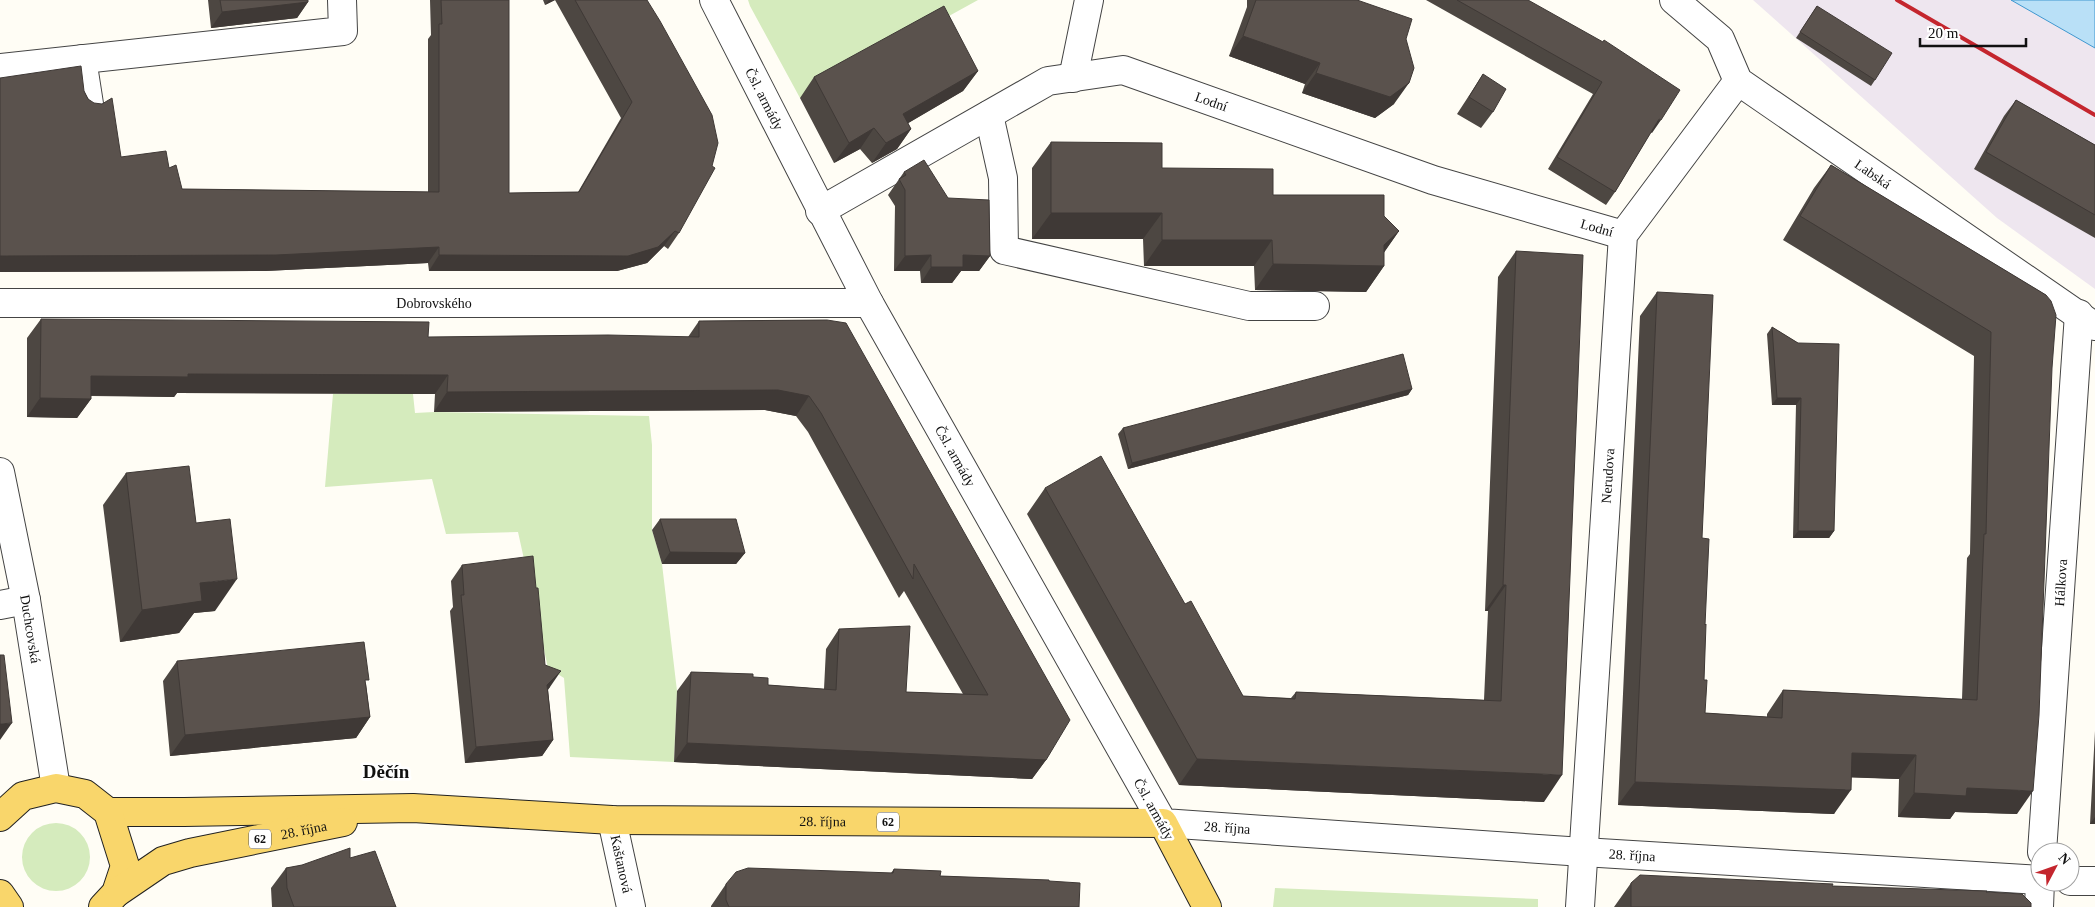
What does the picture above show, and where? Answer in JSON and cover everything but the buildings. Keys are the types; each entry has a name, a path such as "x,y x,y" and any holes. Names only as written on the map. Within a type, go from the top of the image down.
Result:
{"main road":[{"path":"0,816 23,796 56,788 85,794 108,812 124,866 109,900"},
{"name":"28. října","path":"108,812 413,808 612,820 1163,823"},
{"name":"28. října","path":"109,900 162,861 190,853 413,808"},
{"name":"Čsl. armády","path":"1163,823 1207,907"},
{"path":"0,894 9,907"}],"street":[{"path":"0,68 343,31 342,0"},
{"name":"Čsl. armády","path":"714,0 820,211 869,303 1163,823"},
{"path":"1073,78 1089,0"},
{"path":"1623,235 1738,81 1720,39 1674,0"},
{"path":"82,59 89,104"},
{"name":"Lodní","path":"820,211 1048,81 1123,70 1433,180 1623,235"},
{"name":"Labská","path":"1738,81 2087,320"},
{"path":"989,115 1003,178 1004,250 1249,306 1315,306"},
{"name":"Nerudova","path":"1580,907 1623,235"},
{"name":"Dobrovského","path":"0,304 869,303"},
{"name":"Hálkova","path":"2043,842 2087,320"},
{"name":"Duchcovská","path":"0,472 13,602 56,788"},
{"name":"Kaštanová","path":"612,820 631,907"},
{"name":"28. října","path":"1163,823 2030,880"},
{"path":"2080,880 2095,881"},
{"path":"2039,907 2040,892"}],"shaded area":[{"path":"1753,0 2011,0 2095,48 2095,289 1997,218"}],"green space":[{"path":"748,0 978,0 800,98"},
{"path":"333,394 413,394 415,413 649,416 652,445 652,530 662,564 677,691 674,762 570,757 564,678 548,668 518,532 446,534 432,479 325,487"},
{"path":"56,823 69,826 80,833 87,844 90,857 87,870 80,881 69,888 56,891 43,888 32,881 25,870 22,857 25,844 32,833 43,826"},
{"path":"1275,888 1538,899 1538,907 1273,907"}],"water":[{"path":"2011,0 2095,0 2095,48"}],"railway":[{"path":"1897,0 2095,115"}],"district":[{"name":"Děčín","path":"386,771"}]}
